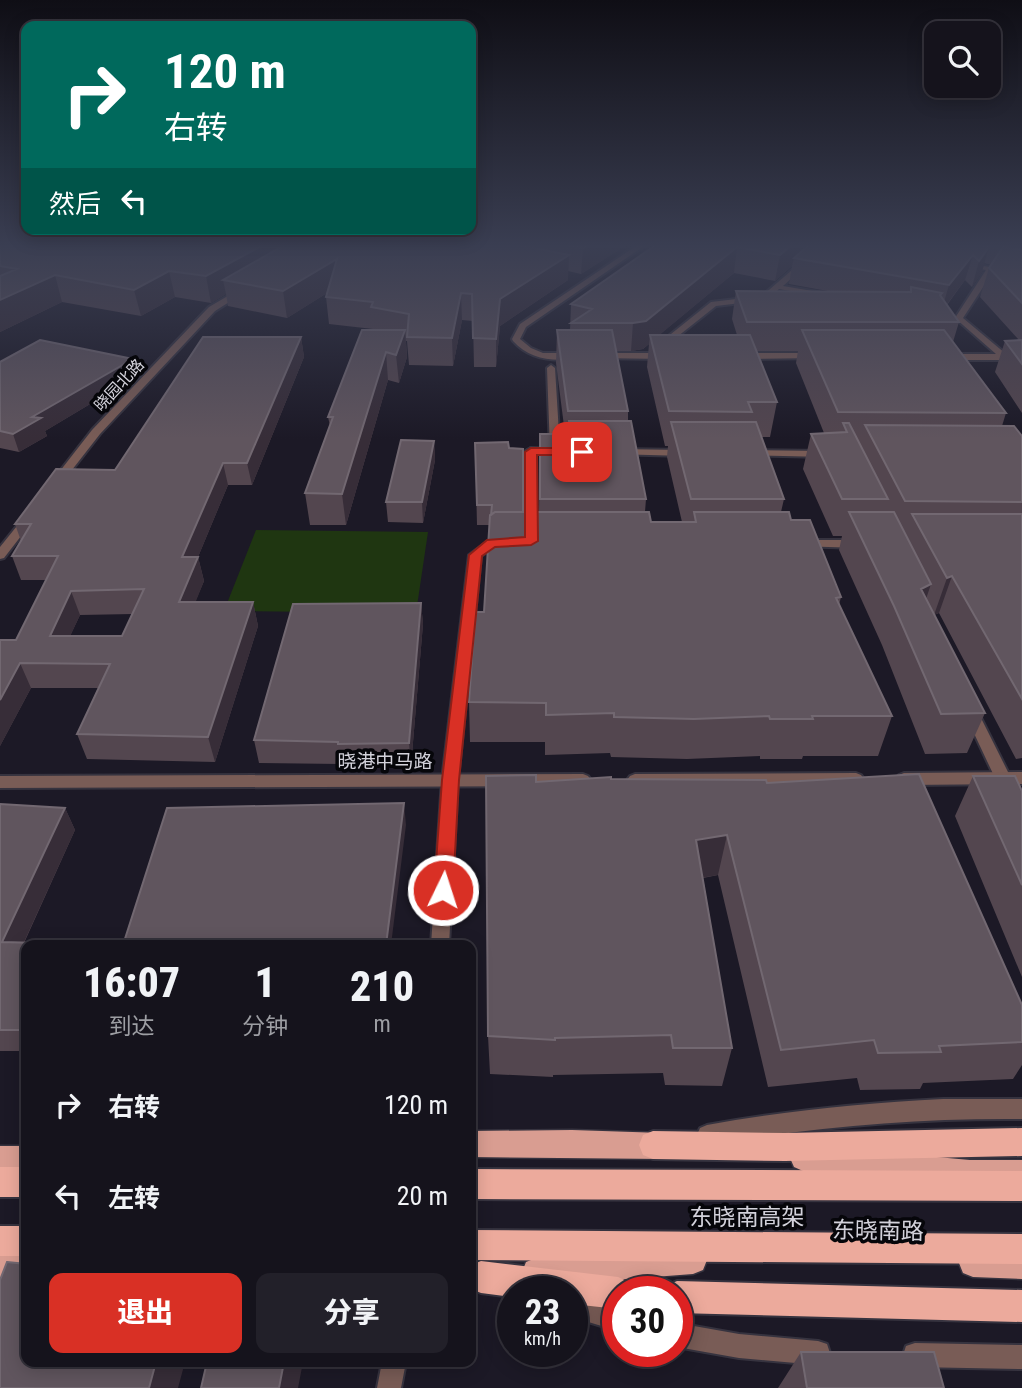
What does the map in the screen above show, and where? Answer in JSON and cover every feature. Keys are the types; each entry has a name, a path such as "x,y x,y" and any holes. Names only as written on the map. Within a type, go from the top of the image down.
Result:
{"highway":[{"path":"653,1145 785,1147 1022,1142"},
{"path":"0,1182 21,1182"},
{"name":"东晓南高架","path":"476,1184 1022,1186"},
{"path":"0,1241 21,1241"},
{"name":"东晓南高架","path":"476,1245 1022,1249"},
{"path":"476,1277 602,1291"},
{"path":"693,1297 1022,1306"}],"main road":[{"path":"476,1144 653,1145 970,1172 1022,1173"},
{"path":"0,1159 21,1160"},
{"name":"东晓南路","path":"476,1277 702,1260 787,1259 1022,1265"},
{"path":"0,1268 21,1268"}],"street":[{"name":"晓园北路","path":"48,494 96,432 212,309"},
{"path":"548,309 523,326 516,339 525,351 544,357 675,356"},
{"path":"648,356 708,309"},
{"path":"965,309 959,318 1004,357"},
{"path":"950,319 963,321"},
{"path":"731,356 829,356"},
{"path":"938,357 1022,357"},
{"path":"551,368 555,452"},
{"path":"440,940 450,780 475,555 492,543 538,541 531,452 569,452"},
{"path":"611,452 694,453"},
{"path":"735,453 832,454"},
{"path":"0,555 40,504"},
{"path":"793,544 876,545"},
{"path":"961,692 1003,778"},
{"path":"893,779 1022,778"},
{"name":"晓港中马路","path":"0,782 866,779"},
{"path":"653,1145 769,1124 860,1113 958,1107 1022,1109"},
{"path":"476,1277 497,1283"},
{"path":"693,1338 803,1353 845,1354"},
{"path":"887,1354 1022,1357"},
{"path":"389,1388 393,1367"}],"green space":[{"path":"256,530 428,532 416,613 224,611"}],"building":[{"path":"381,309 458,309 452,338 407,337 409,314"},
{"path":"472,309 499,309 496,339 473,338"},
{"path":"592,309 661,309 646,321 571,323"},
{"path":"742,309 950,309 959,322 747,322"},
{"path":"362,330 405,330 396,355 386,352 342,494 305,493 333,417 328,417"},
{"path":"557,330 612,330 628,411 568,411"},
{"path":"802,330 944,330 1006,413 838,412"},
{"path":"650,335 750,335 777,402 748,402 752,412 669,411"},
{"path":"203,337 301,337 247,463 223,463 182,557 198,557 179,602 253,602 208,737 77,734 110,664 20,663 0,700 0,640 16,640 58,556 12,556 31,524 15,524 56,469 115,470","holes":["144,589 122,636 50,636 71,591"]},
{"path":"40,340 133,359 32,417 41,418 13,434 0,431 0,362"},
{"path":"1022,340 1022,364 1005,341"},
{"path":"569,421 631,421 646,499 540,499 540,434 570,434"},
{"path":"671,422 756,422 784,499 691,499"},
{"path":"843,423 849,423 888,499 842,499 811,434 847,432"},
{"path":"865,425 1014,426 1022,436 1022,502 905,501"},
{"path":"401,440 434,441 422,502 386,502"},
{"path":"508,442 509,448 523,449 523,512 495,512 491,515 492,505 477,505 475,443"},
{"path":"495,512 649,512 651,522 696,522 694,512 789,512 791,520 810,520 841,597 836,598 892,716 694,719 614,717 614,713 546,715 546,703 469,702 475,612 484,612 490,515"},
{"path":"849,512 894,512 931,584 921,589 985,713 941,714"},
{"path":"912,514 1022,514 1022,699 952,576 947,578"},
{"path":"421,603 409,743 338,744 254,740 293,604"},
{"path":"919,774 1022,1005 1022,1042 939,1046 941,1052 878,1053 874,1040 781,1050 727,835 696,840 732,1048 673,1048 671,1035 555,1040 488,1036 486,776 536,775 536,782 611,777 766,780 767,783"},
{"path":"973,776 1015,776 1022,791 1022,885"},
{"path":"404,803 387,940 125,940 167,808"},
{"path":"0,804 65,808 2,942 21,942 21,1030 0,1030"},
{"path":"7,1262 21,1263 21,1367 155,1367 149,1388 0,1388 0,1280"},
{"path":"801,1352 934,1352 944,1388 807,1388"},
{"path":"206,1367 283,1367 279,1388 201,1388"}],"route":[{"path":"443,890 450,780 475,555 492,543 531,541 531,452 582,452"}]}
